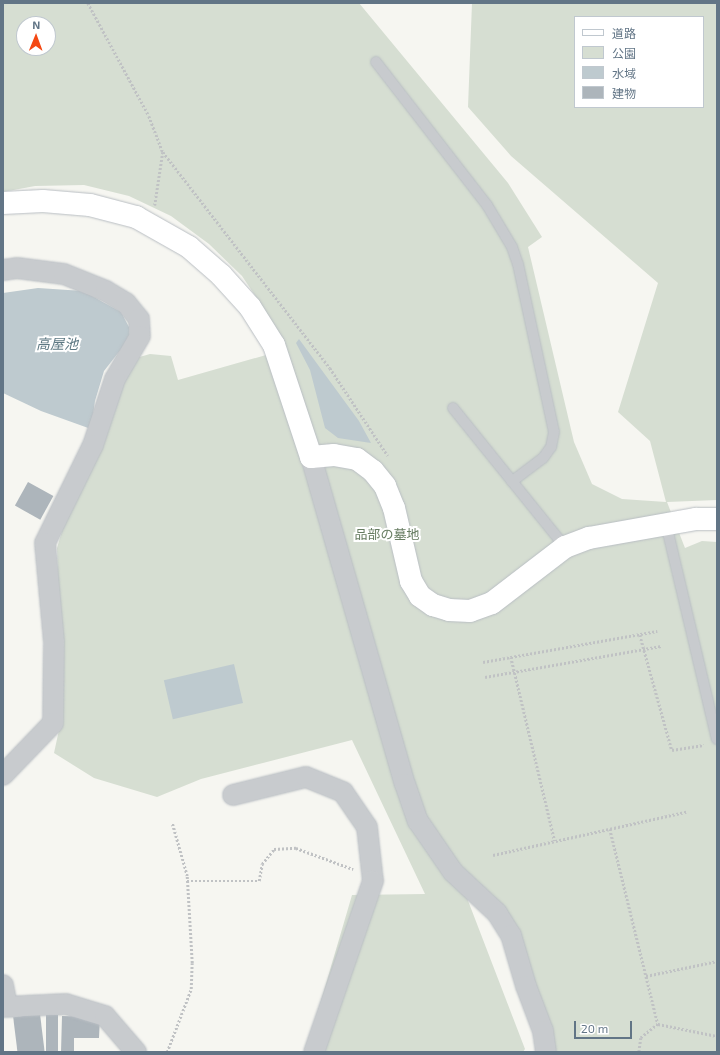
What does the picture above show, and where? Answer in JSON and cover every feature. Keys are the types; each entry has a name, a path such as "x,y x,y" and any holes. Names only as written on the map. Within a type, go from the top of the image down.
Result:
{"street":[{"path":"3,203 43,200 90,205 136,217 189,247 221,275 250,307 274,345 312,457 405,784 418,821 453,872 497,913 511,935 526,986 543,1031 546,1052"},
{"path":"3,270 17,268 64,274 106,291 126,303 139,319 140,336 115,379 93,445 45,542 54,642 53,723 3,775"},
{"path":"312,457 334,455 357,459 373,471 385,486 394,508 411,581 420,596 434,605 449,610 470,610 492,603 565,547 589,538 696,519 717,519"},
{"path":"233,795 306,777 343,792 367,827 373,881 314,1052"},
{"path":"3,984 5,1007 66,1004 105,1016 136,1052"}],"lane":[{"path":"376,62 487,205 512,246 518,264 554,432 551,447 543,458 512,481"},
{"path":"453,408 565,547"},
{"path":"666,524 713,742"}],"path":[{"path":"88,3 149,116 163,152 330,368 390,460"},
{"path":"152,225 163,152"},
{"path":"483,662 657,631"},
{"path":"640,635 672,750 713,742"},
{"path":"485,677 661,646"},
{"path":"511,657 513,672 555,842"},
{"path":"493,856 686,812"},
{"path":"167,1052 191,989 187,881 172,823"},
{"path":"610,829 658,1024"},
{"path":"187,881 259,881 262,864 274,849 296,848 359,872 373,881"},
{"path":"646,976 717,961"},
{"path":"658,1024 717,1036"},
{"path":"639,1052 641,1038 658,1024"}],"green space":[{"name":"品部の墓地","path":"3,3 359,3 508,183 542,237 528,247 574,442 592,484 622,499 666,502 650,441 618,412 658,283 511,156 468,107 472,3 717,3 717,500 667,502 685,548 702,541 717,542 717,1052 553,1052 517,932 467,898 525,1049 523,1052 306,1052 352,895 425,894 352,740 201,779 157,797 94,778 54,753 62,716 57,548 67,514 120,381 136,358 150,354 171,356 178,380 287,349 264,309 242,276 209,244 171,216 129,196 84,185 35,186 3,192"}],"water":[{"name":"高屋池","path":"38,288 83,291 121,312 129,327 129,339 104,371 95,401 91,429 41,411 3,393 3,293"},
{"path":"299,339 359,421 371,443 338,438 325,428 310,370 296,343"},
{"path":"234,664 243,703 173,719 164,680"}],"building":[{"path":"28,482 53,496 40,520 15,506"},
{"path":"40,1014 45,1052 17,1052 13,1017"},
{"path":"46,1015 58,1015 58,1051 46,1051"},
{"path":"62,1016 100,1017 99,1038 74,1038 74,1052 61,1052"}]}
